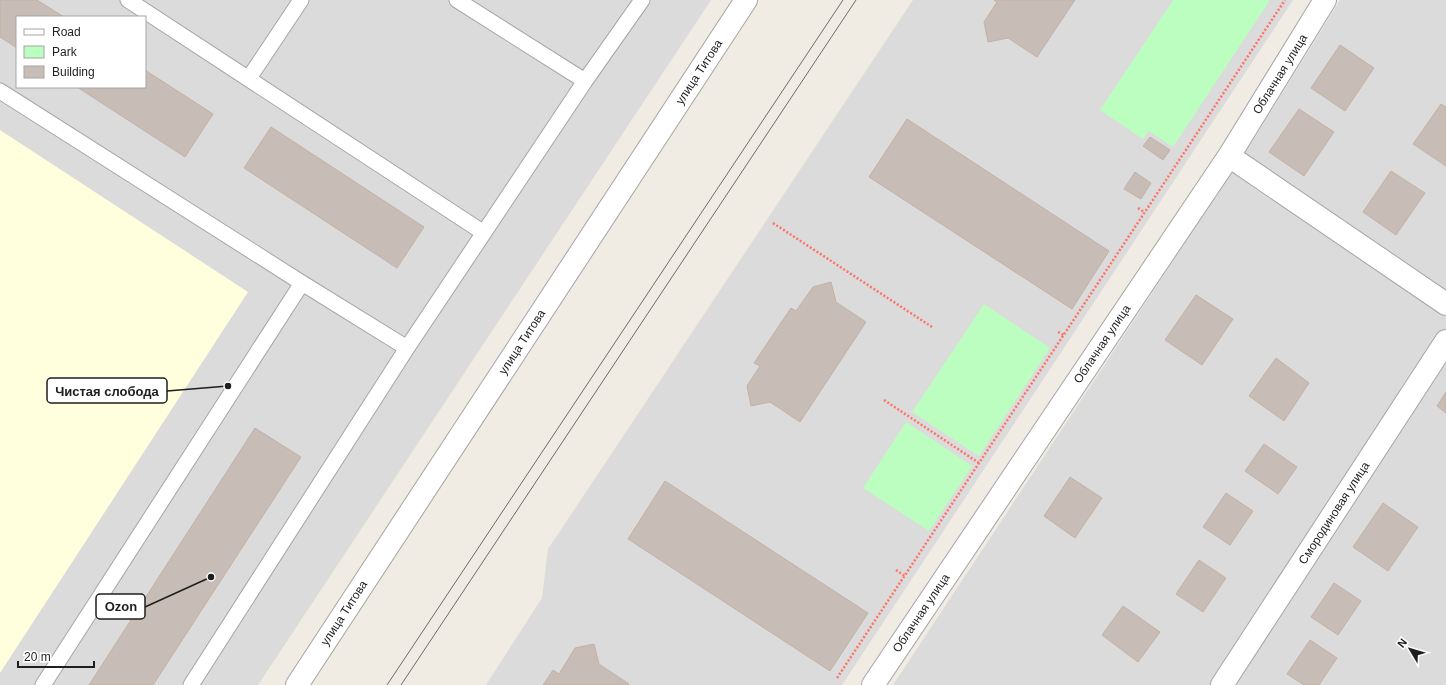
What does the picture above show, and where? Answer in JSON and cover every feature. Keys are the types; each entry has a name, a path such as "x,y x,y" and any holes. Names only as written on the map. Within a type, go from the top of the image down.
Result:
{"street":[{"name":"улица Титова","path":"297,685 746,0"},
{"name":"Облачная улица","path":"873,685 1229,156 1325,0"},
{"path":"1229,156 1446,304"},
{"name":"Смородиновая улица","path":"1222,685 1446,341"}],"lane":[{"path":"128,0 484,233"},
{"path":"249,78 301,0"},
{"path":"457,0 585,81"},
{"path":"191,685 407,348 585,81 642,0"},
{"path":"0,91 407,348"},
{"path":"43,685 302,283"}],"path":[{"path":"837,678 1285,0"},
{"path":"1138,208 1144,212"},
{"path":"773,222 932,327"},
{"path":"1058,332 1064,335"},
{"path":"884,400 979,463"},
{"path":"896,570 905,576"}],"shaded area":[{"path":"0,0 711,0 258,685 0,685"},
{"path":"913,0 1293,0 842,685 486,685 542,598 548,549"},
{"path":"1340,0 1446,0 1446,685 893,685 1257,134"},
{"path":"0,130 248,292 0,673"}],"green space":[{"path":"1173,0 1270,0 1173,147 1149,131 1143,139 1100,110"},
{"path":"984,304 1050,348 979,456 912,412"},
{"path":"906,422 972,466 929,531 863,488"}],"building":[{"path":"0,0 37,0 62,16 16,16 16,47 0,37"},
{"path":"994,0 1075,0 1037,57 1008,38 988,42 984,22 997,2"},
{"path":"1340,45 1374,68 1345,111 1311,88"},
{"path":"146,71 213,114 185,157 79,88 146,88"},
{"path":"1441,104 1446,107 1446,166 1413,144"},
{"path":"1299,109 1334,132 1304,176 1269,152"},
{"path":"907,119 1109,251 1072,309 869,177"},
{"path":"271,127 424,227 397,268 244,168"},
{"path":"1150,137 1170,150 1163,160 1143,146"},
{"path":"1391,171 1425,193 1396,235 1363,212"},
{"path":"1135,172 1151,183 1141,199 1124,189"},
{"path":"831,282 836,302 866,322 800,422 770,402 751,406 747,386 760,366 754,363 791,308 796,311 813,287"},
{"path":"1196,295 1233,319 1202,365 1165,340"},
{"path":"1276,358 1309,383 1284,421 1249,396"},
{"path":"1446,392 1446,413 1437,406"},
{"path":"255,428 301,457 153,685 89,685"},
{"path":"1264,444 1297,467 1278,494 1245,471"},
{"path":"1070,477 1102,498 1075,538 1044,516"},
{"path":"665,481 868,613 830,671 628,539"},
{"path":"1226,493 1253,511 1230,545 1203,527"},
{"path":"1383,503 1418,527 1388,571 1353,547"},
{"path":"1199,560 1226,578 1203,612 1176,594"},
{"path":"1334,583 1361,601 1338,635 1311,617"},
{"path":"1123,606 1160,632 1138,662 1102,635"},
{"path":"1310,640 1337,658 1319,685 1304,685 1287,674"},
{"path":"594,644 599,664 629,684 628,685 543,685 553,670 559,674 575,648"}],"tram line":[{"path":"387,685 843,0"},
{"path":"401,685 856,0"}],"place":[{"name":"Чистая слобода","path":"228,386"},
{"name":"Ozon","path":"211,577"}]}
